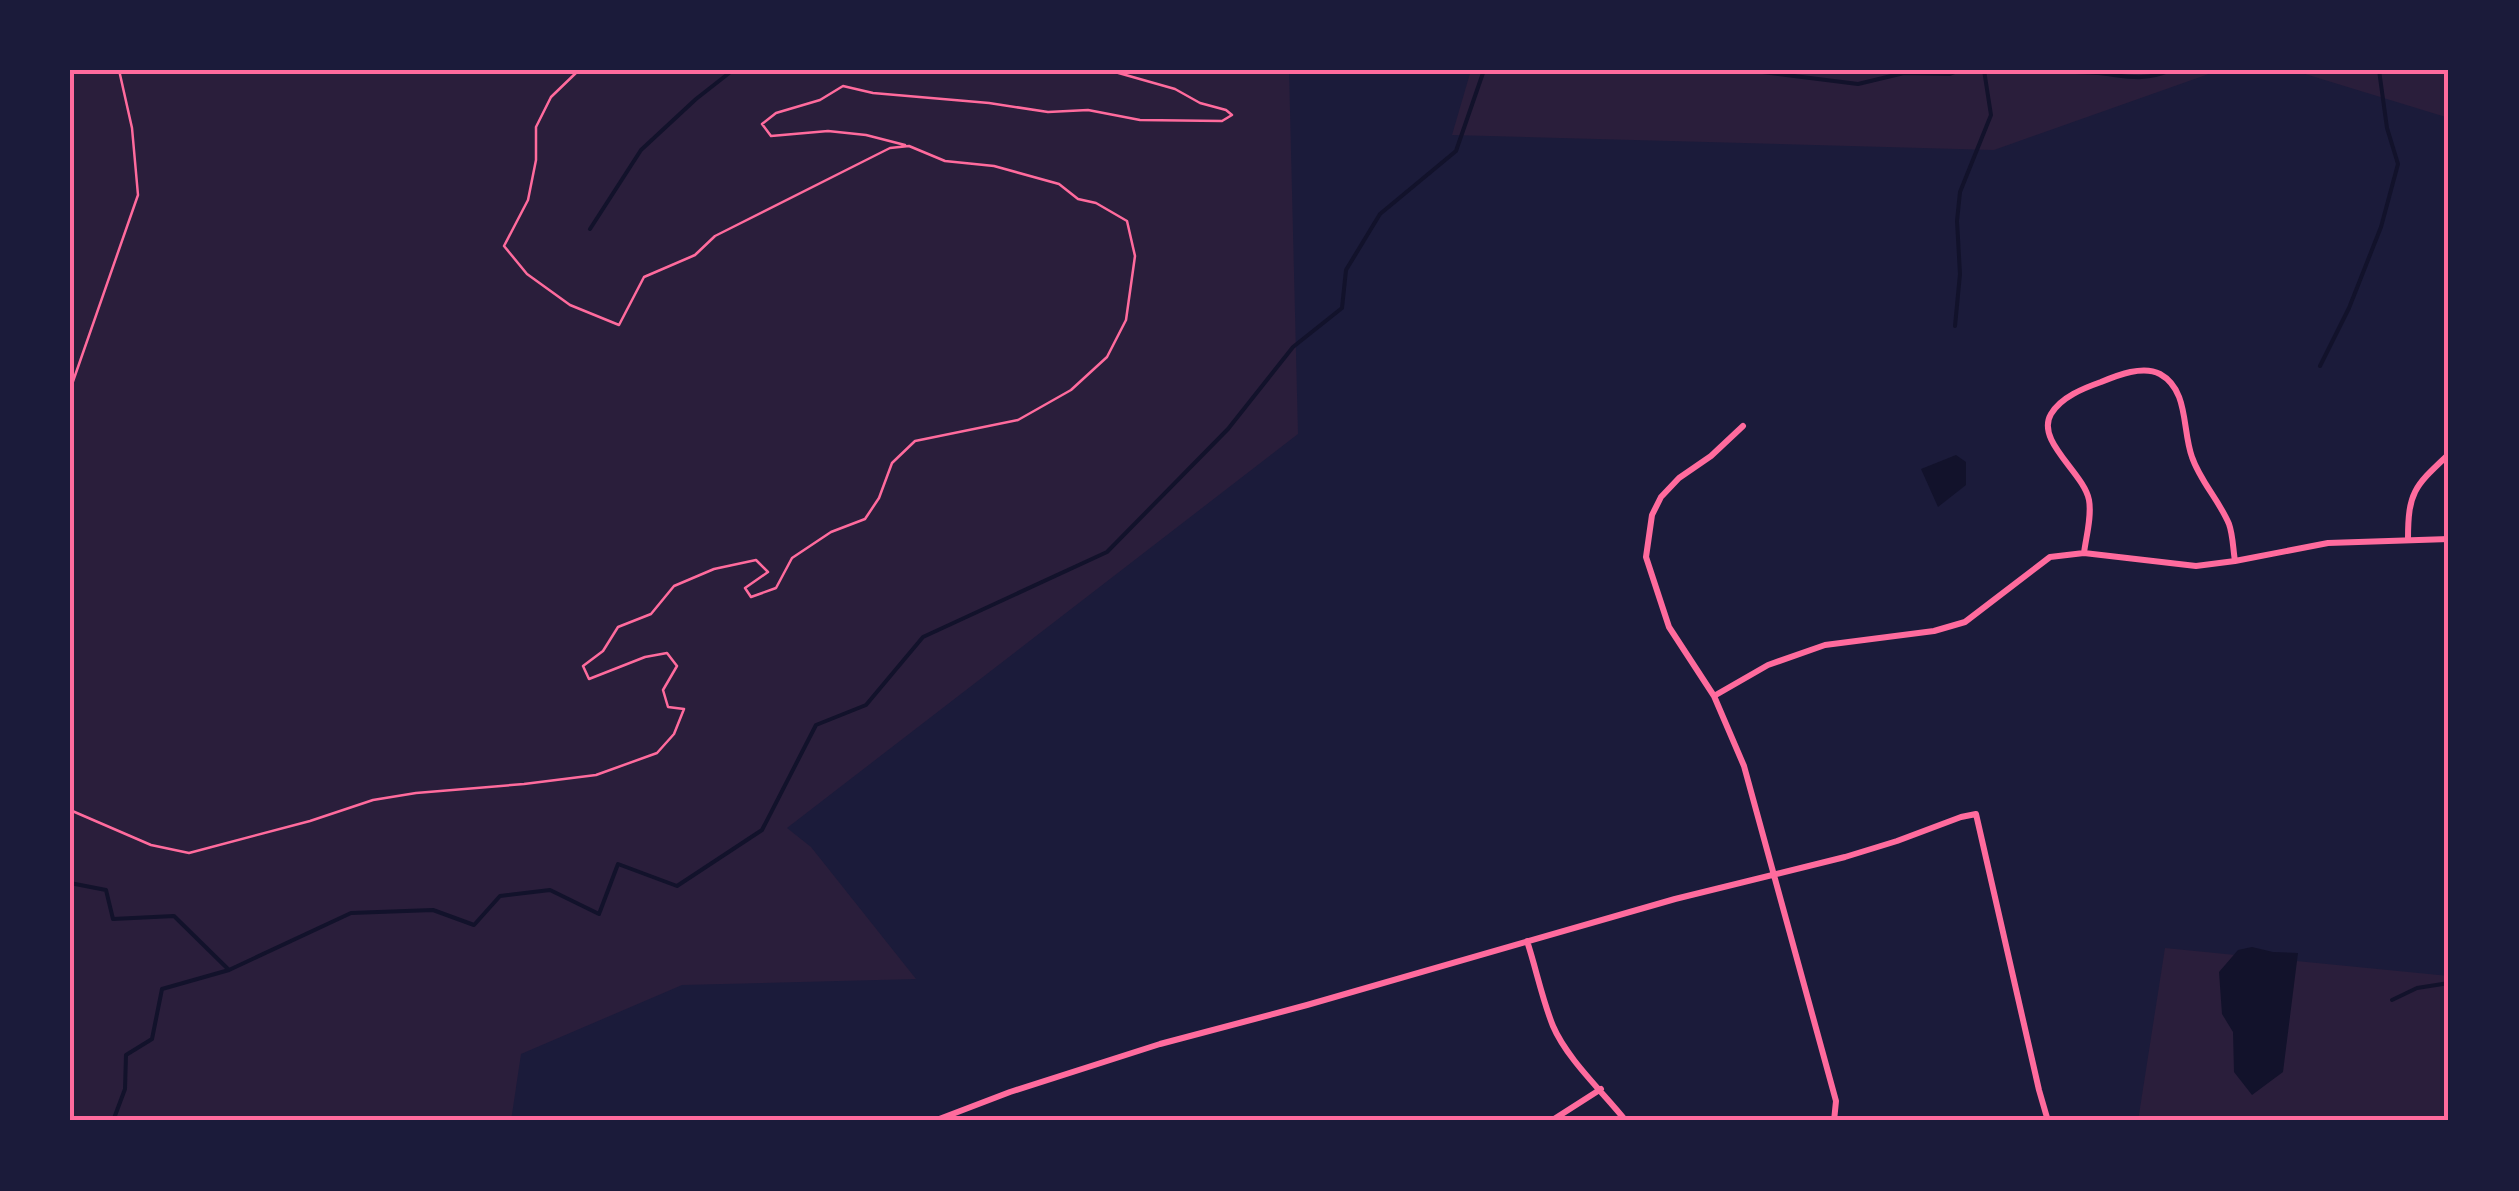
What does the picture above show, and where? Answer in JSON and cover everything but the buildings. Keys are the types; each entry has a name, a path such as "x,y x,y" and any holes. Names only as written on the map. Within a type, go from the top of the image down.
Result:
{"street":[{"path":"2084,554 2090,503 2083,482 2051,442 2050,415 2069,396 2140,370 2154,371 2173,385 2180,400 2191,456 2230,526 2235,561"},
{"path":"1743,426 1660,497 1652,515 1646,557 1669,627 1714,696 1744,766 1836,1100 1834,1121"},
{"path":"2408,539 2408,508 2414,490 2449,454"},
{"path":"1714,696 1768,665 1826,645 1934,631 1965,622 2050,558 2084,554 2196,566 2328,543 2449,539"},
{"path":"934,1121 1160,1044 1674,899 1845,856 1976,814 2048,1121"},
{"path":"1527,941 1553,1027 1580,1068 1626,1121"},
{"path":"1551,1121 1600,1089"}],"lane":[{"path":"70,390 138,196 132,128 118,70"}],"path":[{"path":"579,70 551,98 536,127 536,160 528,200 504,246 527,274 570,305 619,324 644,277 694,255 715,236 890,148 909,146"},
{"path":"70,810 151,845 189,852 374,800 596,774 657,752 674,734 684,710 668,707 663,690 676,666 667,653 589,679 584,666 603,651 618,627 651,614 674,586 714,569 756,560 768,572 745,588 751,598 776,588 792,558 831,532 865,518 879,498 892,463 914,441 1018,420 1071,390 1107,357 1126,320 1135,256 1127,222 1096,202 1078,199 1059,184 994,166 946,161 866,135 828,131 771,136 762,124 776,113 820,100 843,86 873,93 1048,112 1088,110 1140,120 1222,121 1232,115 1175,89 1108,70"}],"shaded area":[{"path":"70,70 1289,70 1298,434 787,828 811,847 916,979 682,985 521,1054 511,1121 70,1121"},
{"path":"1471,70 2220,70 1994,150 1452,135"},
{"path":"2292,70 2449,70 2449,118"},
{"path":"1956,455 1966,462 1966,485 1938,507 1921,469"},
{"path":"2252,947 2298,953 2283,1072 2252,1095 2234,1072 2233,1032 2222,1014 2219,972 2238,950"},
{"path":"2165,948 2449,976 2449,1121 2138,1121"}],"waterway":[{"path":"590,229 641,150 733,70"},
{"path":"70,883 106,890 113,919 174,916 229,970 351,913 433,910 474,925 500,896 550,890 599,914 618,864 677,886 762,830 816,725 866,705 923,637 1107,552 1228,429 1293,347 1342,308 1346,270 1380,214 1456,151 1484,70"},
{"path":"1747,70 1858,84 1904,73 1950,74 1960,70"},
{"path":"1955,326 1960,274 1960,192 1991,115 1984,70"},
{"path":"2048,70 2135,77 2171,70"},
{"path":"2320,366 2349,308 2381,227 2398,164 2387,128 2379,70"},
{"path":"113,1121 125,1089 126,1055 152,1039 162,989 229,970"},
{"path":"2392,1000 2417,988 2449,983"}]}
